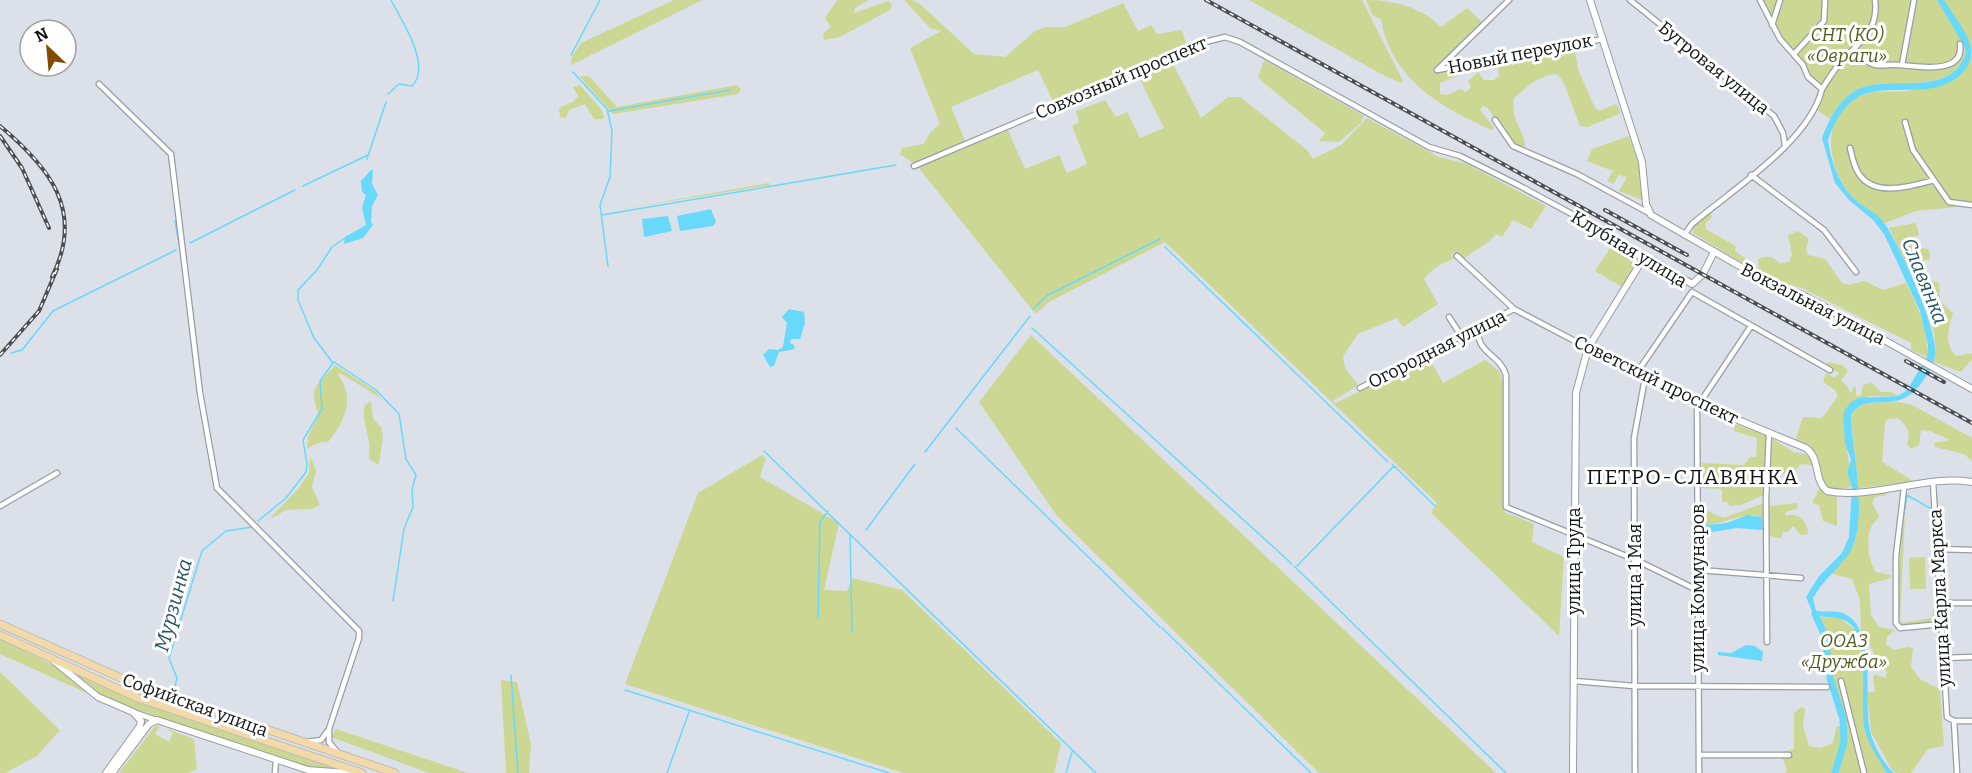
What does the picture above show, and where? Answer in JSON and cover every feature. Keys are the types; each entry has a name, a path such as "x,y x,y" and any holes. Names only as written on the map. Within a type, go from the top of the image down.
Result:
{"main road":[{"name":"Софийская улица","path":"0,624 139,686 395,773"},
{"name":"Софийская улица","path":"0,635 138,698 362,773"}],"street":[{"name":"Новый переулок","path":"1509,0 1437,70 1603,39"},
{"path":"1590,0 1642,162 1646,204 1652,215"},
{"name":"Бугровая улица","path":"1630,0 1774,116 1783,133 1785,145"},
{"path":"1760,0 1780,39 1803,65 1808,77 1822,89"},
{"path":"1772,25 1780,0"},
{"path":"1794,54 1824,21 1825,0"},
{"path":"1684,235 1692,224 1785,145 1814,111 1822,89 1871,31 1876,9 1875,0"},
{"path":"1902,65 1914,0"},
{"name":"Совхозный проспект","path":"915,166 1209,41 1225,38 1240,42 1429,147 1453,154"},
{"path":"1852,51 1877,65 1902,65 1926,69 1940,67 1959,55 1960,44"},
{"path":"99,84 167,147 171,154 213,480 217,488 356,625 359,631 359,638 329,729 321,740 304,743"},
{"name":"Вокзальная улица","path":"1495,120 1513,146 1575,174 1754,274 1803,296 1972,389"},
{"path":"1905,122 1910,144 1948,202 1972,205"},
{"path":"1850,148 1857,173 1865,182 1877,187 1905,188 1934,180"},
{"name":"Клубная улица","path":"1453,154 1596,227 1643,259 1654,261 1692,284 1692,292 1830,370"},
{"path":"1751,175 1824,230 1856,272"},
{"path":"1692,284 1703,274 1714,252"},
{"name":"Советский проспект","path":"1457,256 1514,309 1698,404 1769,434 1801,444 1812,452 1824,489 1831,492 1904,488"},
{"name":"улица Труда","path":"1573,773 1576,393 1588,348 1643,259"},
{"path":"1636,374 1692,292"},
{"name":"Огородная улица","path":"1360,388 1514,309"},
{"path":"1449,317 1462,337"},
{"path":"1698,404 1751,326"},
{"path":"1477,329 1482,349 1499,362 1506,375 1506,507 1636,560 1699,591"},
{"name":"улица 1 Мая","path":"1635,773 1634,438 1645,378"},
{"name":"улица Коммунаров","path":"1698,404 1699,773"},
{"path":"1767,642 1766,499 1769,434"},
{"path":"0,506 57,473"},
{"path":"1942,624 1900,628 1896,623 1896,555 1904,488 1933,482 1960,480 1972,482"},
{"name":"улица Карла Маркса","path":"1933,482 1947,714 1950,720 1954,721"},
{"path":"1937,549 1972,550"},
{"path":"1698,570 1801,578"},
{"path":"1941,603 1972,603"},
{"path":"1944,658 1972,657"},
{"name":"Софийская улица","path":"55,662 98,697 134,712 308,770 347,773"},
{"path":"1575,681 1634,686 1827,687"},
{"path":"1841,681 1864,773"},
{"path":"106,773 140,726 141,721 134,712"},
{"path":"112,773 149,724 157,720"},
{"path":"1957,773 1954,721 1972,721"},
{"path":"329,729 329,742 339,754"},
{"path":"1699,755 1789,755"},
{"path":"275,773 276,760"}],"green space":[{"path":"674,0 702,0 571,65 572,56 581,43"},
{"path":"837,0 869,0 855,8 854,13 888,1 892,5 890,10 840,37 824,40 823,34 831,27 825,18"},
{"path":"904,0 912,0 920,4 974,54 1005,57 1035,31 1045,27 1065,27 1123,3 1138,31 1151,25 1157,34 1182,30 1187,47 1055,105 1038,70 951,107 966,143 915,164 900,154 902,148 924,144 930,133 940,124 910,48 941,31 930,28"},
{"path":"1249,0 1362,0 1403,81 1401,83 1385,76"},
{"path":"1366,0 1386,1 1406,6 1425,14 1441,27 1467,8 1482,22 1454,49 1448,64 1440,68 1439,72 1459,71 1460,75 1440,83 1440,94 1447,95 1460,89 1466,92 1471,87 1468,81 1478,72 1484,80 1494,80 1499,76 1498,62 1513,60 1519,64 1546,53 1556,54 1564,49 1574,48 1579,72 1595,108 1599,111 1616,104 1621,113 1588,127 1580,126 1564,83 1557,74 1548,75 1533,82 1514,98 1515,119 1525,146 1521,148 1510,141 1487,107 1483,106 1480,110 1494,128 1492,130 1458,114 1426,93 1413,81 1391,51 1381,19 1373,16"},
{"name":"СНТ (КО) «Овраги»","path":"1763,0 1937,0 1966,53 1958,67 1947,76 1918,83 1871,85 1858,89 1846,98 1830,119 1817,110 1825,87 1814,80 1805,63 1785,42"},
{"path":"1944,0 1972,0 1972,53 1969,42"},
{"path":"1972,54 1972,202 1957,202 1957,207 1916,211 1885,223 1855,200 1839,177 1831,147 1836,120 1843,108 1855,99 1870,93 1914,90 1964,71"},
{"path":"1264,60 1364,116 1361,123 1339,142 1319,141 1325,133 1258,78"},
{"path":"1172,62 1201,118 1228,97 1240,97 1307,150 1313,159 1341,145 1367,118 1439,157 1467,164 1546,206 1531,229 1513,220 1502,237 1496,234 1464,259 1455,252 1451,255 1455,258 1431,272 1424,279 1438,304 1403,327 1397,318 1358,334 1343,356 1345,368 1358,385 1333,401 1336,403 1429,357 1443,383 1485,360 1500,372 1504,385 1504,512 1534,524 1532,542 1564,557 1559,636 1431,513 1437,503 1165,242 1049,302 1037,313 918,167 1008,130 1025,169 1059,155 1067,173 1087,164 1072,126 1079,122 1076,111 1105,100 1116,117 1127,112 1140,138 1164,128 1138,76"},
{"path":"580,77 590,77 617,107 737,85 741,89 738,94 613,114"},
{"path":"580,85 601,109 603,119 594,119 585,104 569,110 566,118 560,117 559,108 574,101 578,96 573,87"},
{"path":"1629,136 1639,164 1642,200 1619,191 1627,177 1618,175 1614,184 1607,181 1613,171 1587,161 1592,149"},
{"path":"769,183 771,185 621,209"},
{"path":"1710,212 1712,217 1705,224 1707,230 1736,246 1735,251 1745,258 1748,266 1693,233 1693,228"},
{"path":"1916,223 1919,235 1912,237 1912,241 1917,242 1920,248 1929,249 1930,259 1907,265 1889,228"},
{"path":"1798,231 1809,239 1806,249 1808,255 1825,259 1842,283 1848,285 1865,281 1883,290 1906,283 1924,328 1927,357 1911,350 1911,343 1802,288 1769,279 1753,270 1759,267 1758,259 1765,257 1772,257 1779,263 1789,262 1792,255 1788,235"},
{"path":"1614,242 1637,260 1622,287 1595,271"},
{"path":"1923,278 1939,283 1940,301 1953,313 1948,335 1952,351 1956,356 1972,353 1972,359 1961,372 1934,362 1934,332 1920,284"},
{"path":"1031,335 1496,773 1319,773 1057,516 979,402"},
{"path":"1828,362 1842,365 1848,371 1841,380 1848,387 1850,394 1854,386 1856,396 1861,395 1863,385 1872,383 1881,392 1891,392 1898,396 1870,396 1843,415 1852,487 1832,490 1821,479 1811,451 1805,445 1795,441 1803,417 1822,418 1838,396 1835,390 1823,382 1826,373 1835,378 1839,373 1827,366"},
{"path":"335,365 375,391 382,399 340,373 338,375 346,392 347,401 343,419 328,442 318,443 307,449 308,436 319,415 314,392 319,382"},
{"path":"371,401 373,419 381,427 383,437 379,465 369,459 364,420 365,405"},
{"path":"1898,402 1912,405 1972,438 1972,461 1964,454 1935,447 1934,443 1950,440 1930,431 1921,430 1919,445 1912,449 1907,445 1909,434 1904,424 1898,418 1888,419 1885,423 1882,462 1915,482 1858,488 1851,415 1860,406 1866,404"},
{"path":"1735,424 1767,436 1764,475 1759,476 1759,480 1764,480 1764,495 1741,505 1729,506 1728,502 1722,502 1722,489 1702,488 1702,463 1744,465 1750,457 1756,457 1757,438 1734,431"},
{"path":"1773,439 1793,452 1809,455 1812,465 1801,464 1792,474 1770,473"},
{"path":"762,455 766,458 760,477 839,523 824,590 847,591 852,578 902,590 1061,743 1054,773 903,773 625,684 698,493"},
{"path":"310,456 316,470 312,487 320,505 312,509 286,510 272,518 309,473"},
{"path":"1819,489 1837,497 1837,526 1823,521 1819,505 1812,503"},
{"path":"1889,491 1886,495 1875,497 1872,503 1879,516 1869,535 1868,548 1871,562 1876,572 1890,575 1891,578 1869,584 1871,615 1879,627 1895,630 1887,637 1886,645 1894,650 1913,648 1911,667 1921,680 1940,689 1944,746 1928,749 1911,773 1898,773 1904,766 1897,773 1892,770 1871,732 1867,693 1875,691 1873,678 1875,674 1885,678 1887,672 1878,664 1861,631 1860,600 1852,579 1830,573 1845,559 1858,493"},
{"path":"1797,503 1798,508 1786,512 1785,515 1800,517 1806,525 1808,534 1801,535 1793,526 1788,532 1783,532 1781,538 1770,536 1768,506"},
{"path":"1761,504 1764,505 1764,521 1762,517 1754,515 1716,524 1700,524 1701,514 1705,510 1723,518"},
{"path":"1905,514 1900,621 1902,623 1932,618 1933,609 1938,607 1939,619 1931,623 1901,626 1897,622 1901,539"},
{"path":"1925,557 1926,589 1910,589 1909,558"},
{"name":"ООАЗ «Дружба»","path":"1818,617 1839,618 1857,631 1862,648 1864,728 1887,773 1785,773 1787,769 1780,753 1794,749 1794,713 1801,707 1805,709 1803,726 1809,746 1821,748 1833,743 1836,727 1843,726 1830,678 1825,636"},
{"path":"0,639 57,667 98,698 0,654"},
{"path":"0,672 60,730 37,756 5,773 0,773"},
{"path":"73,673 134,699 339,768 308,768 130,707 101,695"},
{"path":"501,680 517,682 531,744 529,773 506,773"},
{"path":"155,726 160,726 155,734 169,742 173,733 165,728 194,739 197,769 188,773 119,773"},
{"path":"336,729 468,773 429,773 331,737"}],"water":[{"path":"1937,0 1944,0 1964,30 1969,42 1971,57 1965,70 1954,80 1941,86 1928,89 1886,90 1860,96 1840,115 1828,140 1831,157 1846,189 1857,201 1882,220 1900,250 1925,309 1935,344 1933,364 1916,390 1905,398 1895,401 1858,407 1851,415 1859,504 1856,538 1846,558 1813,598 1816,611 1839,612 1851,618 1859,629 1867,661 1870,731 1881,757 1894,773 1887,773 1870,745 1864,727 1862,656 1856,631 1845,621 1813,614 1806,597 1819,576 1842,553 1849,537 1852,487 1847,472 1851,460 1845,443 1843,415 1845,410 1850,403 1859,398 1898,396 1907,390 1927,357 1928,345 1920,311 1884,234 1835,183 1822,138 1838,107 1853,92 1866,86 1931,81 1946,77 1958,68 1966,53 1964,46"},
{"path":"373,170 372,184 378,195 372,206 371,222 373,225 363,238 344,244 345,237 366,225 362,208 366,195 362,192 361,181"},
{"path":"711,209 716,222 713,226 680,231 677,216"},
{"path":"668,216 672,231 644,237 642,219"},
{"path":"789,309 804,312 805,323 800,339 791,339 790,343 795,349 779,352 774,366 770,367 763,355 769,349 778,350 783,347 787,323 782,317"},
{"path":"1747,515 1762,517 1763,530 1737,528 1713,532 1703,528 1705,525 1727,523"},
{"path":"1746,645 1755,646 1763,652 1762,661 1718,655 1718,652 1731,653"}],"waterway":[{"name":"Мурзинка","path":"388,94 399,84 412,86 419,67 408,31 391,0"},
{"path":"571,55 600,0"},
{"path":"573,72 607,109 612,131 610,177 600,205 608,266"},
{"path":"609,111 730,90"},
{"name":"Мурзинка","path":"367,159 386,102"},
{"path":"303,186 368,155"},
{"path":"602,215 896,165"},
{"path":"190,243 295,190"},
{"path":"175,221 178,239"},
{"name":"Мурзинка","path":"258,521 286,498 306,472 303,440 322,409 320,381 333,363 314,338 298,300 298,290 317,270 332,247 345,238"},
{"path":"1033,309 1048,295 1160,239"},
{"path":"1165,247 1388,462"},
{"path":"11,353 22,350 53,311 176,250"},
{"path":"925,452 1030,316"},
{"path":"1032,328 1292,564"},
{"path":"334,362 376,390 399,414 406,459 416,475 412,489 413,507 404,529 393,601"},
{"path":"956,428 1160,627"},
{"path":"764,451 1096,773"},
{"path":"866,530 915,464"},
{"path":"1392,464 1435,506"},
{"path":"1297,566 1394,466"},
{"path":"1904,513 1907,495 1933,510"},
{"path":"818,618 820,522 828,511"},
{"path":"1933,520 1933,530"},
{"name":"Мурзинка","path":"175,686 177,678 169,658 202,551 226,531 252,527"},
{"path":"1934,533 1934,548"},
{"path":"850,534 852,632"},
{"path":"1294,566 1506,773"},
{"path":"1815,614 1825,636 1830,678 1843,719 1844,742 1835,773"},
{"path":"1162,628 1311,773"},
{"path":"511,675 518,773"},
{"path":"625,690 889,773"},
{"path":"667,773 689,712"},
{"path":"1066,773 1072,752"}],"railway":[{"path":"1206,0 1972,423"},
{"path":"0,126 34,158 57,192 63,211 65,231 61,253 52,277"},
{"path":"0,136 22,168 49,228"},
{"path":"1605,210 1687,255"},
{"path":"0,355 39,311 57,269"},
{"path":"1906,361 1944,382"}],"district":[{"name":"ПЕТРО-СЛАВЯНКА","path":"1693,477"}],"water label":[{"name":"Славянка","path":"1925,281"}]}
